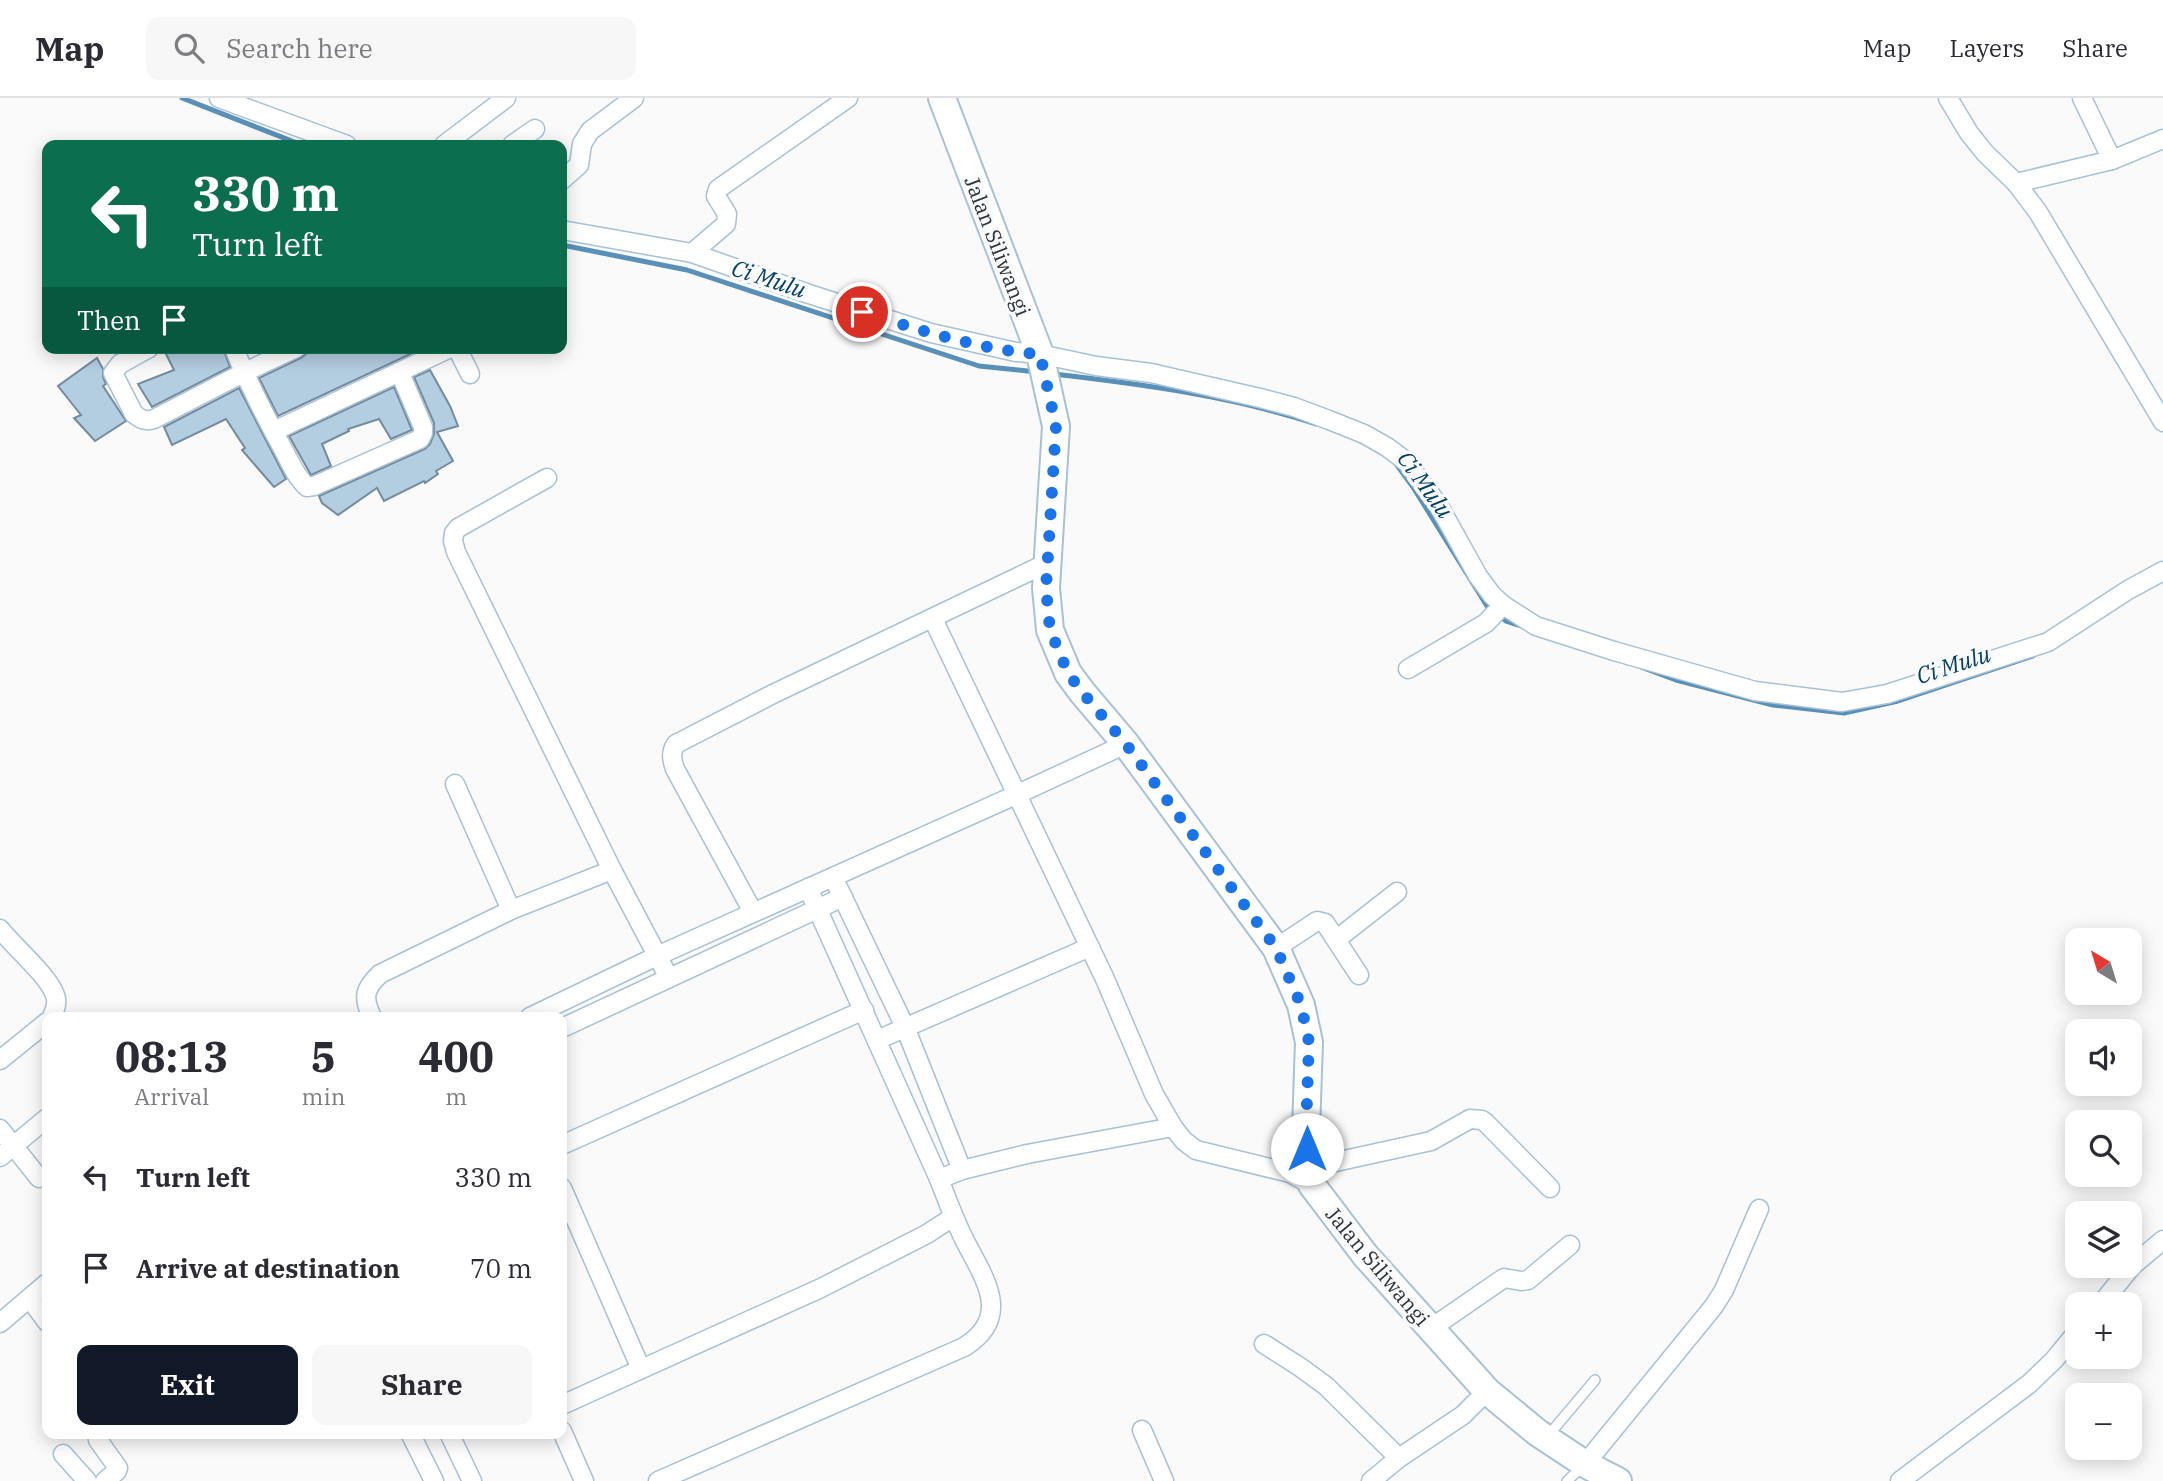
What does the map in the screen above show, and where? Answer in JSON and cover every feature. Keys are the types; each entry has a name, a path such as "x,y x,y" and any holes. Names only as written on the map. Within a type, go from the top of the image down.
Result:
{"street":[{"path":"219,98 333,140"},
{"path":"451,140 506,98"},
{"path":"567,176 578,167 582,144 593,127 634,98"},
{"path":"692,253 726,224 727,214 716,194 720,187 848,98"},
{"name":"Jalan Siliwangi","path":"942,98 1040,354 1051,397 1056,426 1047,563 1046,607 1050,630 1068,673 1126,744 1276,948 1301,1005 1309,1042 1306,1130 1310,1176 1365,1255 1487,1391 1545,1438 1576,1472 1618,1481"},
{"path":"1948,98 1969,133 1985,153 2017,183 2046,224 2163,422"},
{"path":"2082,98 2112,160"},
{"path":"519,140 535,129"},
{"path":"2017,183 2112,160 2163,139"},
{"path":"567,231 692,253 931,333 1016,352 1143,371 1260,398 1294,407 1364,434 1407,462 1439,506 1478,576 1502,606 1536,626 1755,691 1842,702 1887,694 2048,642 2128,590 2163,571"},
{"path":"138,354 120,364 113,373 134,414 142,420 154,419 283,354"},
{"path":"236,354 243,373 300,479 310,487 410,445 422,437 423,426 400,373"},
{"path":"274,431 438,354"},
{"path":"460,354 470,374"},
{"path":"547,478 458,528 453,541 612,870 668,978"},
{"path":"753,912 675,769 671,757 676,744 773,694 1047,563"},
{"path":"1408,669 1486,623 1502,606"},
{"path":"933,619 1090,947 1154,1094 1172,1127 1184,1141 1196,1150 1310,1176 1431,1141 1466,1120 1476,1119 1486,1123 1550,1188"},
{"path":"553,1012 657,956 1126,744"},
{"path":"455,784 512,911"},
{"path":"370,1012 366,998 367,989 380,974 397,964 512,911 612,870"},
{"path":"833,877 905,1027 962,1170"},
{"path":"658,1481 964,1347 977,1339 990,1312 991,1298 986,1279 953,1217 939,1179 808,888"},
{"path":"1337,939 1397,892"},
{"path":"567,1026 843,897"},
{"path":"1276,948 1317,921 1325,923 1359,975"},
{"path":"2,934 39,972 55,993 54,1012"},
{"path":"877,1040 1090,947"},
{"path":"567,1143 864,1010"},
{"path":"0,1060 42,1026"},
{"path":"7,1152 42,1122"},
{"path":"939,1179 962,1170 1027,1154 1172,1127"},
{"path":"0,1129 7,1152 39,1178"},
{"path":"567,1199 641,1369"},
{"path":"1576,1472 1714,1306 1724,1290 1759,1209"},
{"path":"567,1403 821,1288 927,1234 953,1217"},
{"path":"2111,1292 2133,1266 2163,1240"},
{"path":"1430,1329 1504,1278 1528,1280 1570,1245"},
{"path":"0,1323 42,1288"},
{"path":"30,1299 42,1315"},
{"path":"1264,1344 1326,1386 1399,1458"},
{"path":"1900,1481 2029,1384 2065,1347"},
{"path":"1371,1481 1399,1458 1463,1415 1487,1391"},
{"path":"1142,1430 1164,1481"},
{"path":"98,1439 118,1468 105,1481"},
{"path":"413,1439 434,1481"},
{"path":"452,1439 472,1481"},
{"path":"566,1439 584,1481"},
{"path":"63,1454 87,1481"}],"lane":[{"path":"1545,1438 1595,1380"}],"building":[{"path":"166,354 225,354 230,367 152,407 138,384 174,370"},
{"path":"306,354 410,354 278,416 259,378"},
{"path":"97,358 103,369 106,384 103,386 126,421 95,441 74,418 81,415 58,386"},
{"path":"430,370 458,426 437,432 453,461 436,471 438,474 425,483 424,481 384,501 377,488 338,515 322,503 319,496 425,449 430,444 434,423 414,377"},
{"path":"394,387 412,430 391,439 379,419 348,429 349,431 322,444 331,466 311,475 289,436"},
{"path":"239,388 286,479 274,487 242,450 245,448 226,419 172,445 164,427"}],"waterway":[{"name":"Ci Mulu","path":"182,98 289,140"},
{"name":"Ci Mulu","path":"567,246 687,270 979,366 1037,372"},
{"name":"Ci Mulu","path":"1054,374 1219,399 1316,424"},
{"name":"Ci Mulu","path":"1394,461 1487,606 1506,621 1522,626"},
{"name":"Ci Mulu","path":"1641,667 1676,680 1773,705 1844,713 1898,701 2033,656"}],"route":[{"path":"862,312 985,346 1040,354 1056,426 1046,588 1050,630 1068,673 1126,744 1276,948 1301,1005 1309,1042 1307,1149"}]}
